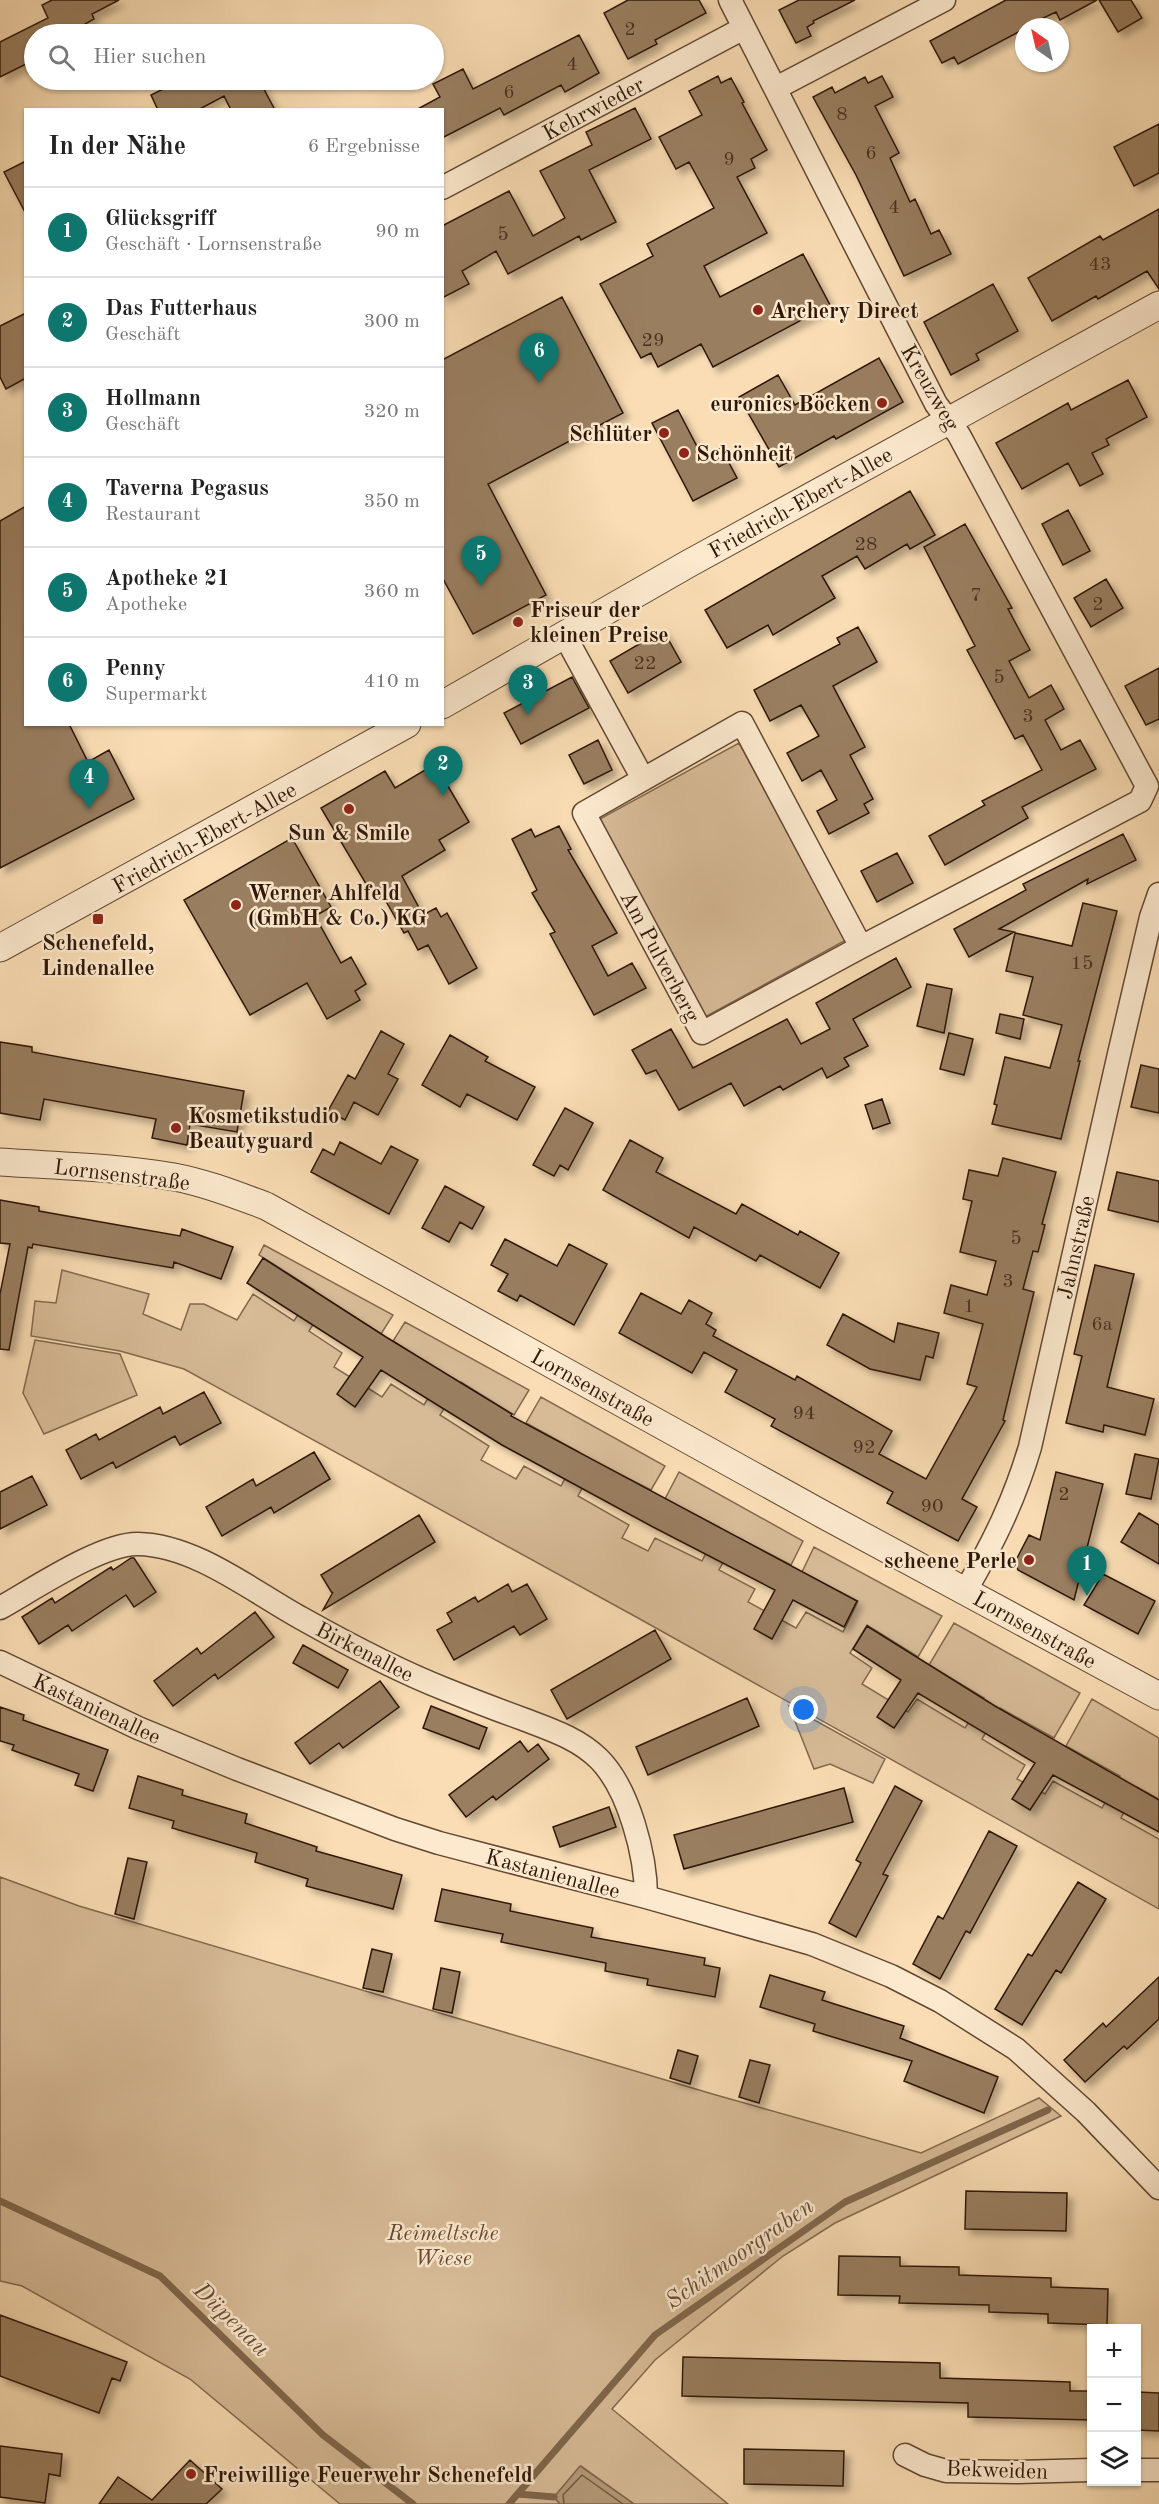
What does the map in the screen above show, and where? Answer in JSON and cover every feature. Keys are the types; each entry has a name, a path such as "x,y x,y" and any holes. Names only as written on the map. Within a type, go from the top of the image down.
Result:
{"street":[{"name":"Kreuzweg","path":"730,0 936,404 959,435 1139,771"},
{"path":"776,88 944,0"},
{"name":"Kehrwieder","path":"444,187 744,28"},
{"name":"Friedrich-Ebert-Allee","path":"444,704 1159,304"},
{"path":"565,636 643,779"},
{"name":"Am Pulverberg","path":"861,947 742,723 584,813 702,1033 1140,801 1147,786 1139,771"},
{"name":"Friedrich-Ebert-Allee","path":"0,948 403,726"},
{"name":"Jahnstraße","path":"966,1590 1006,1517 1020,1482 1030,1447 1119,1054 1151,917 1159,894"},
{"name":"Lornsenstraße","path":"0,1161 130,1171 176,1178 221,1189 266,1206 824,1515 1159,1696"},
{"name":"Birkenallee","path":"0,1608 97,1554 115,1547 135,1544 153,1545 189,1554 372,1658 406,1674 552,1730 589,1750 609,1770 626,1806 644,1866 646,1897"},
{"name":"Kastanienallee","path":"0,1662 149,1733 395,1829 439,1843 646,1897 813,1944 891,1976 940,2001 1016,2049 1086,2112 1159,2188"},
{"name":"Bekweiden","path":"905,2455 925,2465 946,2471 1087,2470"},
{"path":"1141,2470 1159,2470"}],"green space":[{"path":"739,743 846,940 705,1017 598,820"},
{"path":"264,1245 393,1315 381,1334 328,1300 309,1331 342,1353 334,1367 382,1397 391,1384 424,1405 443,1373 393,1341 405,1322 529,1390 514,1415 461,1382 440,1415 489,1446 481,1460 516,1479 524,1466 561,1486 579,1452 526,1423 541,1397 665,1466 651,1490 596,1462 578,1496 629,1525 622,1538 648,1551 655,1538 702,1561 719,1527 665,1499 679,1472 803,1541 791,1565 737,1537 719,1570 755,1589 748,1602 796,1628 806,1612 843,1632 858,1601 802,1572 814,1547 942,1616 918,1657 867,1625 850,1653 872,1668 862,1684 908,1712 917,1699 965,1728 984,1698 929,1665 954,1623 1080,1693 1054,1738 1000,1708 982,1739 1025,1765 1017,1779 1045,1794 1053,1781 1102,1808 1120,1776 1066,1746 1092,1699 1159,1738 1159,1799 1137,1787 1121,1818 1159,1839 1159,1909 638,1618 184,1369 120,1351 31,1336 35,1301 56,1303 62,1270 149,1294 143,1314 181,1330 190,1304 204,1304 237,1320 253,1294 294,1321 314,1290 259,1255"},
{"path":"35,1340 120,1354 137,1395 44,1434 23,1393"},
{"path":"789,1706 885,1759 873,1783 830,1764 814,1769"},
{"name":"Reimeltsche Wiese","path":"0,1877 79,1906 716,2095 921,2153 1039,2098 1061,2116 835,2223 783,2256 655,2360 612,2409 728,2504 634,2504 581,2466 554,2497 560,2504 340,2504 190,2379 22,2286 0,2281"}],"water":[{"path":"580,2466 634,2504 560,2504 554,2497"}],"building":[{"path":"52,0 119,0 92,14 94,19 85,24 36,24 48,18 42,5"},
{"path":"628,0 699,0 706,13 655,40 657,44 628,59 604,13"},
{"path":"799,0 855,0 813,21 814,23 807,27 811,36 796,43 779,10"},
{"path":"1006,0 1097,0 1064,18 1059,18 1056,12 1043,18 1015,18 1015,34 958,64 954,57 942,63 930,41"},
{"path":"1099,0 1131,0 1142,18 1118,32"},
{"path":"24,30 24,65 0,77 0,42"},
{"path":"579,35 599,73 565,92 561,85 504,115 500,108 444,137 444,108 420,108 440,97 436,90 444,90 444,78 463,69 473,89"},
{"path":"718,76 721,83 731,78 767,150 751,159 755,168 737,177 767,233 704,266 720,297 803,254 830,305 713,367 701,344 658,367 651,353 641,358 600,284 653,256 647,244 714,208 689,162 676,169 659,137 702,115 689,91"},
{"path":"882,76 893,97 875,106 899,153 890,158 910,202 915,199 931,234 939,230 951,254 904,276 856,175 813,97 832,87 835,93 865,77 868,83"},
{"path":"161,90 264,90 274,108 230,108 224,96 202,108 157,108 151,95"},
{"path":"635,108 651,139 589,170 616,222 581,240 579,236 508,274 496,251 462,271 469,284 444,297 444,225 509,191 533,236 565,218 540,171 592,145 586,132"},
{"path":"1159,124 1159,173 1134,186 1114,147"},
{"path":"24,162 24,210 4,172"},
{"path":"1159,209 1159,289 1147,271 1098,299 1096,296 1052,321 1028,278 1100,236 1103,240"},
{"path":"993,284 1018,331 976,354 979,360 951,375 924,322"},
{"path":"562,297 623,413 488,484 546,595 473,634 444,581 444,359"},
{"path":"24,314 24,379 6,389 0,377 0,326"},
{"path":"879,358 903,402 836,439 834,436 779,467 739,397 778,375 795,405"},
{"path":"1128,380 1147,417 1106,439 1109,445 1092,453 1103,474 1080,486 1068,463 1022,489 996,443 1068,403 1071,410"},
{"path":"678,410 703,458 721,448 737,478 693,501 652,423"},
{"path":"910,491 935,535 910,549 907,544 865,569 857,556 822,576 835,598 773,635 768,625 727,648 705,610"},
{"path":"24,507 24,726 70,726 88,762 109,750 134,799 0,868 0,521"},
{"path":"1068,510 1090,551 1063,565 1042,524"},
{"path":"965,524 1012,608 1008,609 1030,650 1009,661 1029,698 1051,685 1064,709 1045,720 1061,750 1080,740 1096,769 1022,807 1028,818 945,865 929,836 985,805 982,801 1042,770 1023,735 1015,739 967,650 975,646 924,547"},
{"path":"1106,579 1123,608 1091,627 1074,598"},
{"path":"858,627 877,662 833,686 865,747 850,755 873,799 864,804 869,813 829,834 817,811 837,800 821,770 802,781 787,753 819,736 801,705 770,721 754,690 840,644 837,638"},
{"path":"663,630 681,662 628,693 610,661"},
{"path":"1159,668 1159,719 1146,725 1125,686"},
{"path":"572,677 589,708 521,744 504,713"},
{"path":"598,740 612,770 584,784 569,755"},
{"path":"435,764 469,822 439,840 445,850 402,876 423,915 436,908 441,917 447,913 477,968 449,984 428,945 418,950 408,931 404,933 379,889 372,894 321,808 385,771 395,788"},
{"path":"559,826 571,849 568,850 617,933 592,946 608,976 632,963 646,988 594,1015 550,934 555,932 532,893 537,890 512,839 531,829 535,837"},
{"path":"1123,834 1136,860 1087,884 1088,879 999,929 1014,932 969,957 954,929 1026,890 1023,884"},
{"path":"292,838 331,907 315,916 341,963 351,957 366,984 355,991 360,1000 327,1019 307,983 250,1015 184,900"},
{"path":"897,853 913,883 877,902 861,871"},
{"path":"1083,903 1117,911 1078,1061 1080,1061 1061,1139 992,1124 997,1105 994,1104 1005,1057 1050,1068 1062,1025 1023,1015 1033,977 1006,971 1015,933 1072,946"},
{"path":"896,958 911,987 853,1019 868,1046 844,1058 849,1066 827,1078 822,1068 783,1090 780,1086 744,1106 731,1083 679,1110 656,1070 646,1074 632,1050 671,1029 693,1068 787,1019 801,1044 830,1029 816,1003"},
{"path":"927,984 952,989 944,1033 917,1026"},
{"path":"1000,1014 1024,1019 1020,1039 996,1033"},
{"path":"381,1031 404,1044 388,1074 398,1079 378,1115 354,1102 345,1120 328,1111 348,1075 355,1079"},
{"path":"949,1033 973,1039 964,1075 940,1069"},
{"path":"450,1035 488,1057 485,1061 535,1087 517,1120 467,1094 460,1107 422,1085"},
{"path":"0,1042 32,1047 32,1052 244,1091 237,1132 190,1124 187,1145 152,1138 156,1119 44,1099 40,1120 0,1113"},
{"path":"1141,1065 1159,1069 1159,1113 1131,1107"},
{"path":"882,1099 890,1123 873,1129 865,1105"},
{"path":"565,1108 593,1123 568,1170 560,1165 554,1176 533,1165"},
{"path":"630,1140 663,1158 656,1172 736,1214 742,1204 798,1235 800,1231 839,1253 820,1288 760,1255 756,1261 694,1227 689,1238 603,1190"},
{"path":"340,1142 381,1164 391,1146 418,1160 389,1214 311,1172 323,1149 334,1155"},
{"path":"1003,1158 1056,1172 1042,1224 1045,1225 1038,1252 1033,1251 1023,1289 1034,1292 1003,1420 1005,1421 962,1499 977,1507 958,1541 887,1503 893,1492 771,1426 775,1419 725,1392 737,1370 704,1352 692,1373 619,1333 641,1293 681,1314 689,1300 712,1313 706,1324 716,1330 713,1336 795,1380 797,1376 892,1431 879,1454 926,1479 977,1387 967,1384 983,1324 944,1313 951,1285 987,1295 996,1261 960,1252 972,1201 963,1199 969,1170 998,1176"},
{"path":"1117,1172 1159,1181 1159,1222 1108,1210"},
{"path":"445,1186 484,1207 472,1229 460,1222 449,1242 422,1228"},
{"path":"0,1200 39,1207 39,1211 180,1236 182,1229 233,1247 221,1279 174,1262 173,1268 33,1244 32,1248 28,1247 9,1350 0,1349 0,1294 10,1244 0,1243"},
{"path":"505,1239 557,1266 569,1244 607,1264 574,1325 520,1295 517,1301 498,1291 508,1274 491,1265"},
{"path":"263,1258 512,1414 511,1416 857,1601 844,1627 793,1600 772,1639 754,1629 775,1590 502,1445 381,1370 355,1407 337,1394 363,1357 247,1283"},
{"path":"1095,1265 1134,1274 1107,1387 1154,1399 1145,1435 1104,1425 1103,1432 1066,1423 1082,1356 1074,1354"},
{"path":"843,1314 894,1342 898,1323 939,1333 933,1358 926,1356 920,1380 870,1369 827,1345"},
{"path":"204,1392 221,1423 180,1445 175,1436 116,1468 113,1462 81,1479 66,1450 96,1434 99,1440 160,1407 163,1414"},
{"path":"314,1452 330,1479 274,1513 271,1507 222,1536 206,1507 253,1479 256,1486"},
{"path":"1135,1454 1159,1459 1151,1499 1126,1494"},
{"path":"1056,1472 1103,1484 1074,1600 1018,1570 1015,1562 1029,1535 1040,1540"},
{"path":"32,1476 47,1505 0,1529 0,1492"},
{"path":"1139,1513 1159,1525 1159,1564 1121,1542"},
{"path":"419,1515 435,1542 323,1610 333,1592 321,1575"},
{"path":"134,1558 156,1592 134,1607 126,1595 72,1631 68,1625 39,1644 22,1617 52,1598 55,1603 111,1567 113,1570"},
{"path":"1103,1574 1155,1601 1138,1634 1084,1605"},
{"path":"508,1584 512,1592 527,1584 547,1619 520,1635 514,1626 454,1660 437,1630 452,1622 447,1613 475,1597 478,1602"},
{"path":"255,1612 274,1637 218,1679 215,1674 173,1706 154,1681 197,1648 201,1654"},
{"path":"867,1626 995,1706 1159,1800 1159,1832 1053,1775 1030,1810 1012,1799 1035,1763 918,1693 894,1728 877,1717 901,1680 853,1649"},
{"path":"655,1630 671,1659 567,1719 551,1690"},
{"path":"303,1645 348,1670 338,1688 293,1663"},
{"path":"380,1681 399,1707 343,1748 339,1743 310,1764 295,1743"},
{"path":"747,1698 759,1726 648,1775 636,1747"},
{"path":"431,1706 487,1728 479,1749 423,1728"},
{"path":"0,1707 24,1715 23,1720 108,1750 93,1791 75,1785 79,1774 12,1750 14,1745 0,1741"},
{"path":"520,1741 528,1752 538,1744 549,1759 496,1800 493,1796 466,1817 449,1795"},
{"path":"138,1776 183,1790 182,1795 247,1814 245,1823 317,1847 316,1851 402,1875 393,1909 306,1886 308,1879 255,1862 257,1853 172,1828 174,1821 129,1808"},
{"path":"895,1786 922,1801 883,1874 888,1876 856,1937 829,1923 861,1863 856,1860"},
{"path":"844,1788 853,1822 684,1869 674,1835"},
{"path":"609,1807 616,1827 560,1847 553,1827"},
{"path":"989,1831 1017,1846 970,1933 966,1931 940,1979 913,1964 938,1916 943,1919"},
{"path":"128,1858 147,1862 134,1919 115,1914"},
{"path":"1078,1882 1106,1899 1061,1973 1056,1970 1022,2025 995,2009 1028,1954 1032,1956"},
{"path":"442,1889 511,1904 510,1911 593,1928 591,1937 705,1958 704,1965 720,1968 715,1997 647,1985 648,1979 605,1971 606,1963 501,1942 503,1934 435,1921"},
{"path":"372,1949 392,1954 383,1992 363,1988"},
{"path":"441,1968 460,1972 452,2013 433,2009"},
{"path":"770,1975 825,1992 822,2000 904,2026 900,2038 998,2077 984,2113 904,2081 912,2061 813,2031 815,2024 760,2007"},
{"path":"1159,1977 1159,2019 1127,2049 1124,2046 1085,2082 1064,2060 1103,2023 1106,2027"},
{"path":"678,2050 698,2056 690,2084 670,2078"},
{"path":"750,2060 770,2065 759,2103 739,2097"},
{"path":"966,2191 1067,2193 1066,2231 965,2229"},
{"path":"839,2256 900,2257 900,2266 959,2267 959,2275 1051,2278 1051,2287 1108,2289 1107,2324 1048,2323 1048,2314 989,2312 989,2305 899,2303 900,2296 838,2295"},
{"path":"0,2315 127,2362 120,2381 112,2378 99,2413 0,2376"},
{"path":"683,2357 940,2363 940,2378 1070,2382 1070,2391 1087,2391 1087,2420 968,2417 968,2403 682,2396"},
{"path":"1141,2392 1159,2393 1159,2431 1141,2430"},
{"path":"0,2446 62,2454 60,2476 49,2474 45,2503 0,2497"},
{"path":"744,2449 844,2451 843,2486 744,2484"},
{"name":"Freiwillige Feuerwehr Schenefeld","path":"190,2460 222,2489 206,2504 99,2504 118,2477 152,2500"}],"waterway":[{"name":"Schitmoorgraben","path":"509,2504 655,2335 845,2202 1048,2110"},
{"name":"Düpenau","path":"0,2201 160,2276 323,2435 413,2504"},
{"path":"518,2494 554,2497"}],"place":[{"name":"Archery Direct","path":"758,310"},
{"name":"Penny","path":"539,383"},
{"name":"euronics Böcken","path":"882,403"},
{"name":"Schlüter","path":"664,433"},
{"name":"Schönheit","path":"684,453"},
{"name":"Apotheke 21","path":"481,586"},
{"name":"Friseur der kleinen Preise","path":"518,622"},
{"name":"Hollmann","path":"528,715"},
{"name":"Das Futterhaus","path":"443,796"},
{"name":"Taverna Pegasus","path":"89,809"},
{"name":"Sun & Smile","path":"349,809"},
{"name":"Werner Ahlfeld (GmbH & Co.) KG","path":"236,905"},
{"name":"Schenefeld, Lindenallee","path":"98,919"},
{"name":"Kosmetikstudio Beautyguard","path":"176,1128"},
{"name":"scheene Perle","path":"1029,1560"},
{"name":"Glücksgriff","path":"1087,1596"},
{"name":"Freiwillige Feuerwehr Schenefeld","path":"191,2474"}]}
